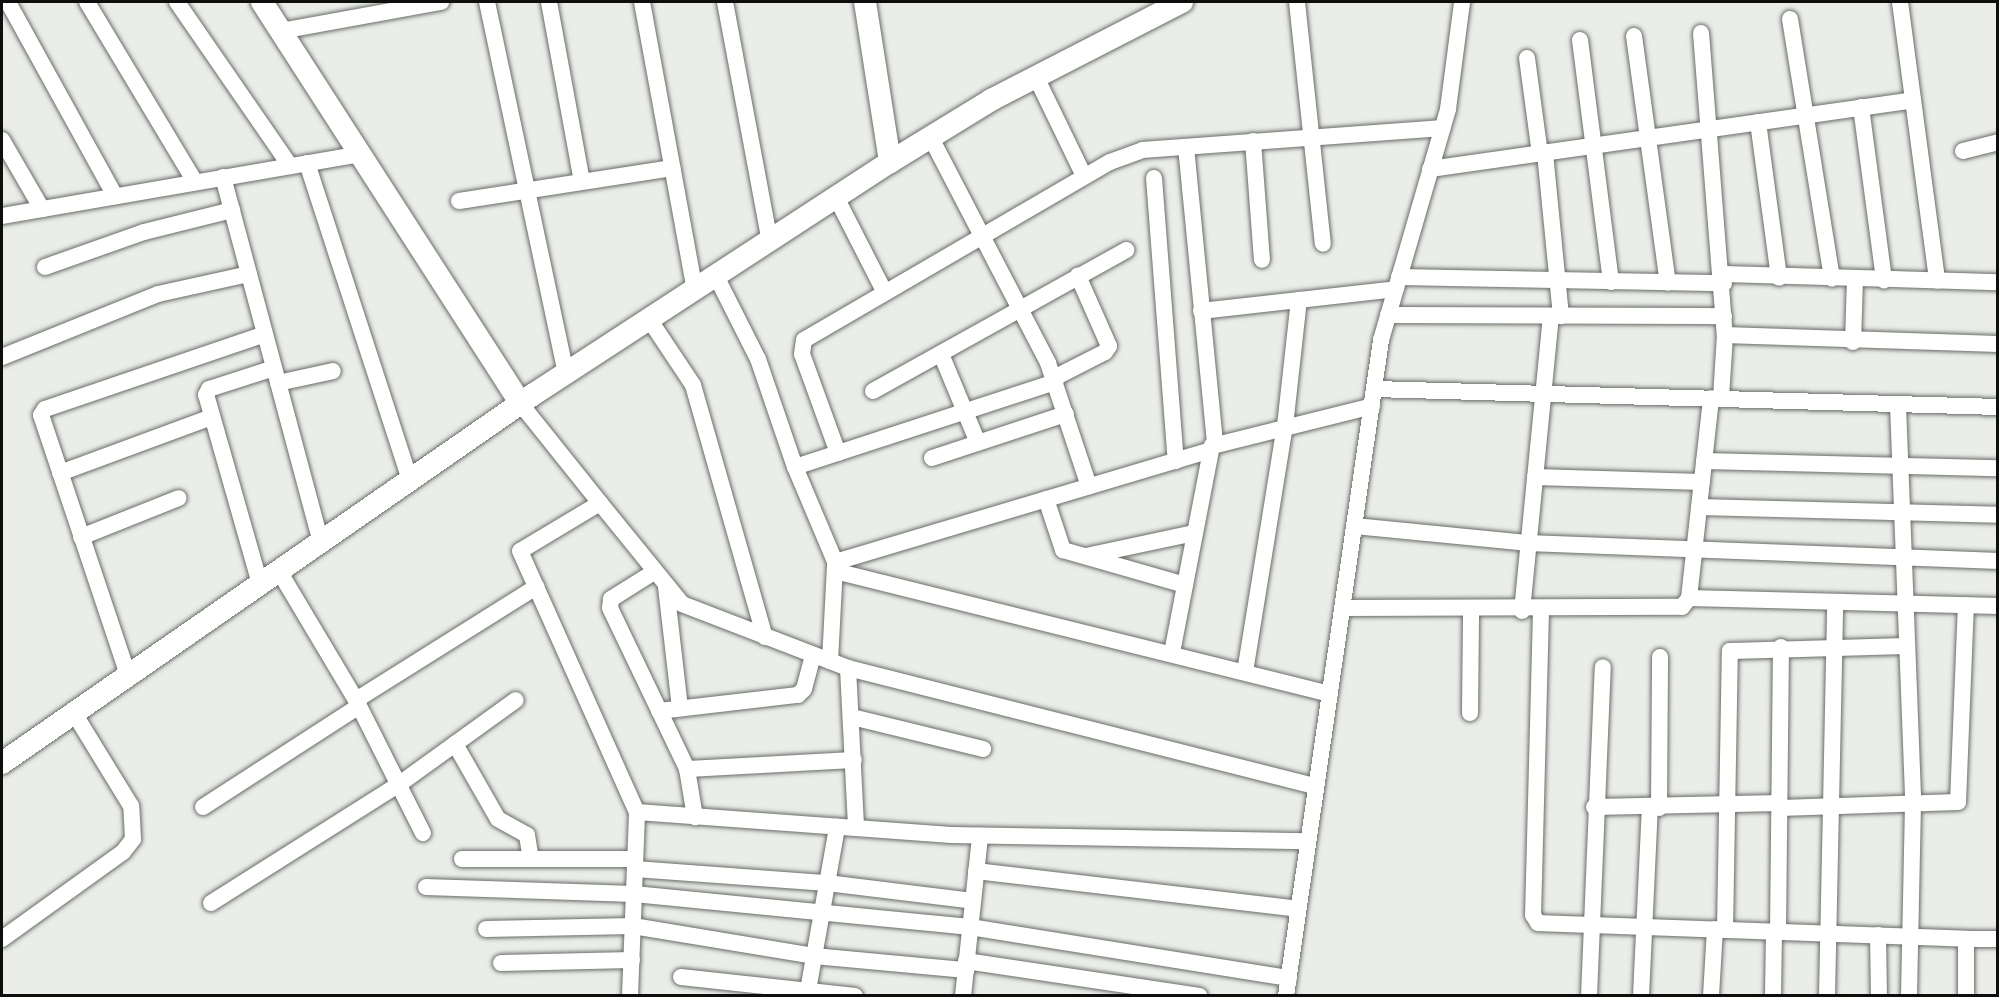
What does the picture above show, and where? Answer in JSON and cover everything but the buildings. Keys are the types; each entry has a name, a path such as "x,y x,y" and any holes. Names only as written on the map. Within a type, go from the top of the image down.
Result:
{"main road":[{"path":"262,2 520,404"},
{"path":"866,2 890,162"},
{"path":"2,764 520,404 837,199 890,162 1036,76 1182,2"}],"street":[{"path":"8,2 115,196"},
{"path":"87,2 195,182"},
{"path":"177,2 290,166"},
{"path":"281,32 441,2"},
{"path":"486,2 566,373"},
{"path":"549,2 582,182"},
{"path":"642,2 695,290"},
{"path":"725,2 770,242"},
{"path":"1297,2 1323,244"},
{"path":"1286,996 1373,397 1388,315 1442,128 1462,2"},
{"path":"1900,2 1937,280"},
{"path":"1790,19 1832,279"},
{"path":"1689,598 1704,461 1725,335 1724,278 1701,33"},
{"path":"1634,36 1668,283"},
{"path":"1580,40 1611,282"},
{"path":"1522,611 1543,392 1556,316 1559,281 1527,58"},
{"path":"1036,76 1084,176"},
{"path":"1430,169 1913,100"},
{"path":"1861,107 1884,280"},
{"path":"1758,122 1779,278"},
{"path":"838,453 801,343 981,233 1084,176 1131,153 1310,136 1442,128"},
{"path":"931,138 1055,380 1089,486"},
{"path":"2,140 42,209"},
{"path":"1253,141 1262,260"},
{"path":"1963,151 1998,142"},
{"path":"1172,652 1212,447 1186,147"},
{"path":"2,216 360,154"},
{"path":"307,163 410,480"},
{"path":"459,201 672,168"},
{"path":"223,177 321,542"},
{"path":"1154,178 1176,461"},
{"path":"837,199 884,291"},
{"path":"45,267 144,232 232,210"},
{"path":"873,391 1126,250"},
{"path":"2,357 158,294 249,274"},
{"path":"716,276 758,359 795,467 835,567 830,661"},
{"path":"795,467 1055,380 1105,352 1109,346 1078,276"},
{"path":"1201,311 1299,300 1397,283 1559,281 1668,283 1724,278 1998,282"},
{"path":"1853,342 1855,279"},
{"path":"1245,672 1286,426 1299,300"},
{"path":"1388,315 1724,316"},
{"path":"649,320 693,385 765,636"},
{"path":"128,675 41,419 45,409 265,334"},
{"path":"1725,335 1853,342 1998,344"},
{"path":"941,354 978,443"},
{"path":"260,584 211,417 208,389 276,375 333,372"},
{"path":"835,567 1373,397 1543,392 1998,407"},
{"path":"520,404 666,587 693,610 848,668 1315,786"},
{"path":"1898,405 1912,804 1909,996"},
{"path":"932,458 1065,414"},
{"path":"60,473 211,417"},
{"path":"1704,461 1998,468"},
{"path":"1535,477 1702,482"},
{"path":"81,537 179,498"},
{"path":"1046,499 1059,545 1082,557 1185,585"},
{"path":"600,502 520,551 637,812 630,996"},
{"path":"1699,507 1998,515"},
{"path":"1355,526 1528,543 1998,561"},
{"path":"1082,557 1194,533"},
{"path":"835,567 1330,694"},
{"path":"279,571 358,703 423,833"},
{"path":"654,572 609,604 687,769 695,817"},
{"path":"203,807 536,587"},
{"path":"666,587 680,708"},
{"path":"1343,609 1522,611 1676,609 1689,598 1998,606"},
{"path":"1827,996 1835,602"},
{"path":"1594,807 1830,807 1959,800 1966,605"},
{"path":"1470,713 1471,610"},
{"path":"1540,611 1533,915 1538,923 1998,939"},
{"path":"1711,996 1720,929 1728,654 1736,648 1907,646"},
{"path":"1773,996 1780,806 1782,647"},
{"path":"659,711 798,695 804,689 813,654"},
{"path":"1641,996 1654,807 1660,657"},
{"path":"1589,996 1594,807 1603,667"},
{"path":"848,668 856,828"},
{"path":"212,903 398,785 516,700"},
{"path":"2,939 123,852 133,839 131,806 74,713"},
{"path":"852,717 983,749"},
{"path":"455,744 498,819 527,835 531,859"},
{"path":"687,769 854,760"},
{"path":"637,812 980,836 1307,841"},
{"path":"808,994 837,827"},
{"path":"963,996 980,836"},
{"path":"462,859 531,859 635,864 827,883 973,901"},
{"path":"976,871 1298,909"},
{"path":"426,886 634,894 822,915 970,927 1289,978"},
{"path":"486,929 633,926 814,956 966,965 1199,996"},
{"path":"1878,935 1879,996"},
{"path":"1966,939 1966,996"},
{"path":"501,963 632,960"},
{"path":"681,977 808,994 855,996"}]}
